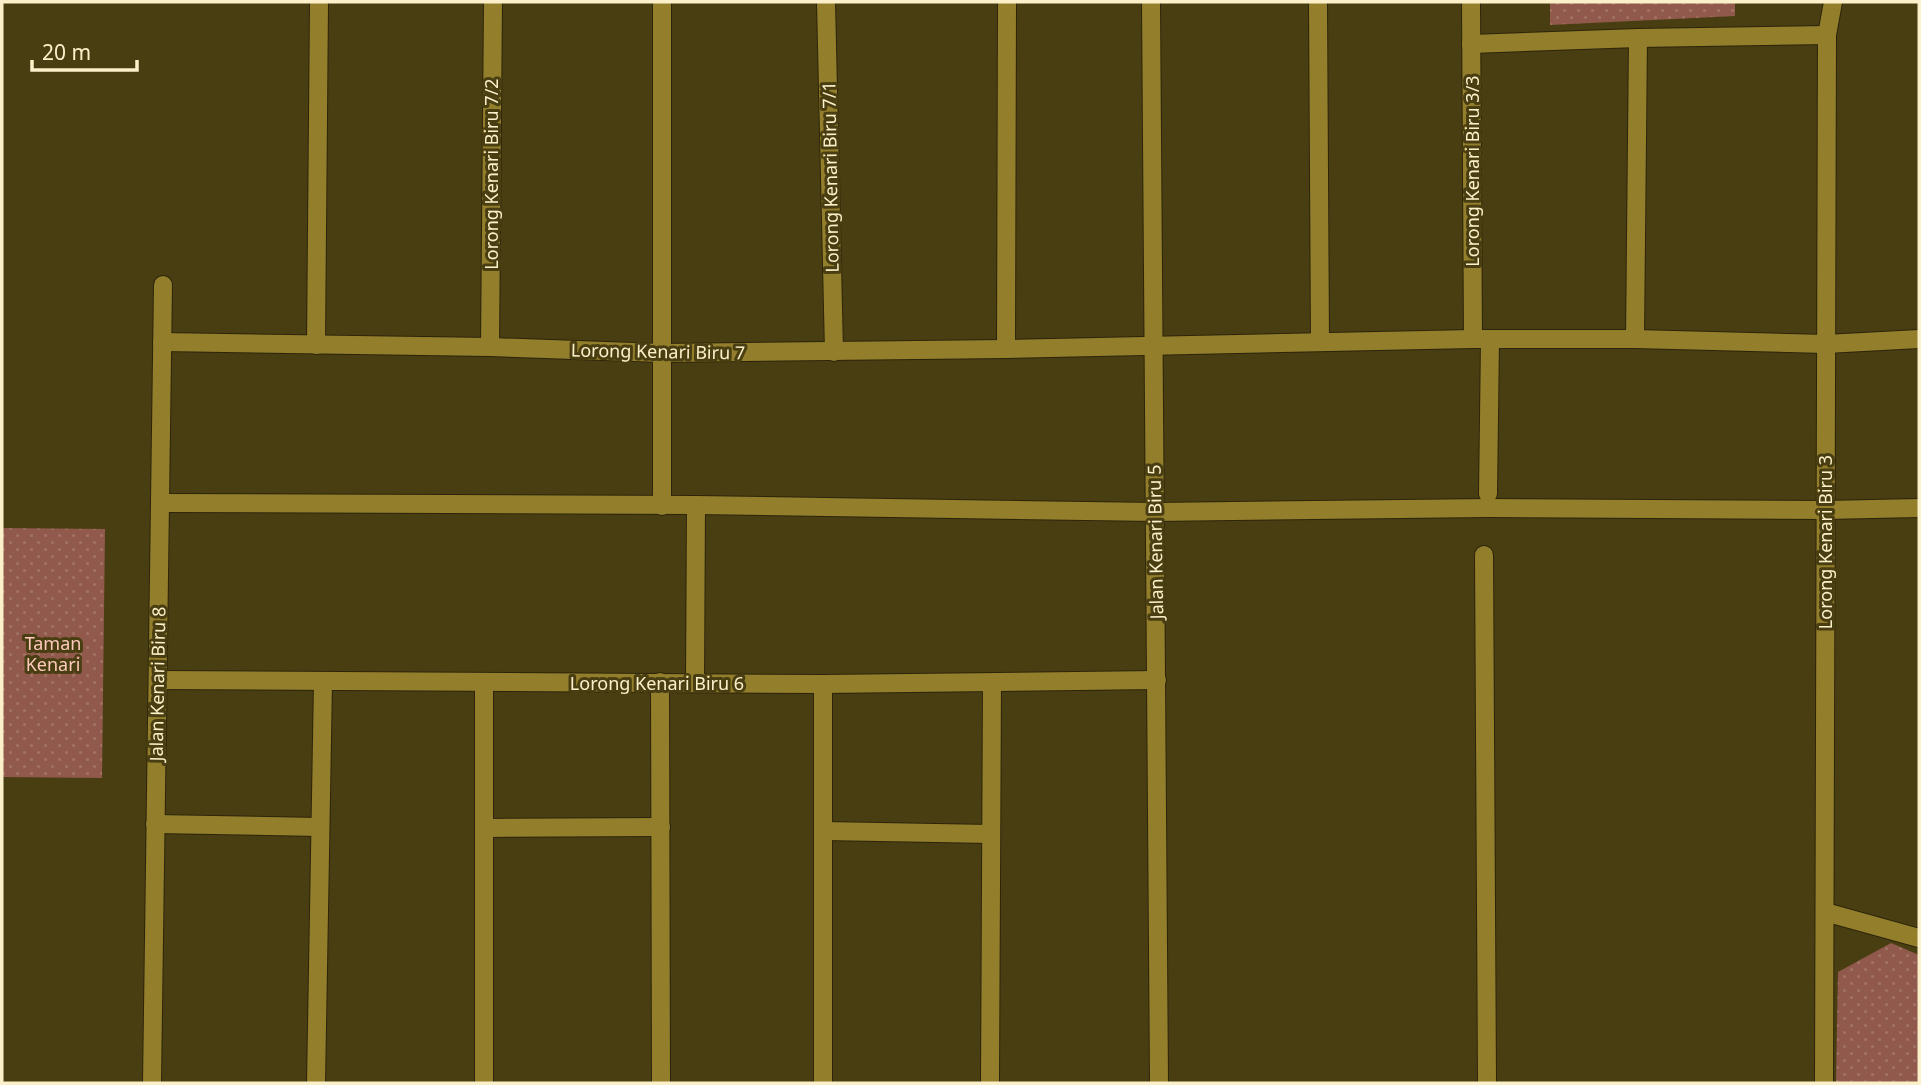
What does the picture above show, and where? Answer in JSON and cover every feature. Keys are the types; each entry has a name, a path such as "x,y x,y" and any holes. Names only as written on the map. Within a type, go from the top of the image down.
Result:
{"street":[{"path":"316,345 319,2"},
{"name":"Lorong Kenari Biru 7/2","path":"490,347 493,2"},
{"path":"662,2 662,506"},
{"name":"Lorong Kenari Biru 7/1","path":"826,2 834,352"},
{"path":"1006,349 1007,2"},
{"name":"Jalan Kenari Biru 5","path":"1151,2 1159,1083"},
{"path":"1318,2 1321,342"},
{"name":"Lorong Kenari Biru 3/3","path":"1471,2 1488,494"},
{"name":"Lorong Kenari Biru 3","path":"1824,1083 1827,35 1833,2"},
{"path":"1471,44 1827,35"},
{"path":"1635,339 1638,38"},
{"name":"Jalan Kenari Biru 8","path":"152,1083 163,285"},
{"name":"Lorong Kenari Biru 7","path":"162,342 490,347 662,353 1481,340 1635,339 1826,344 1919,338"},
{"path":"160,503 696,505 1155,512 1488,508 1919,508"},
{"path":"695,682 696,505"},
{"path":"1484,555 1487,1083"},
{"name":"Lorong Kenari Biru 6","path":"158,680 484,684 1157,680"},
{"path":"660,681 661,1083"},
{"path":"316,1083 323,682"},
{"path":"990,1083 992,683"},
{"path":"484,684 484,1083"},
{"path":"823,684 823,1083"},
{"path":"155,824 320,827"},
{"path":"485,828 661,827"},
{"path":"824,831 992,834"},
{"path":"1825,912 1919,939"}],"green space":[{"path":"1550,2 1735,2 1735,16 1550,25"},
{"name":"Taman Kenari","path":"2,528 105,529 102,778 2,777"},
{"path":"1891,943 1919,955 1919,1083 1836,1083 1838,972"}]}
